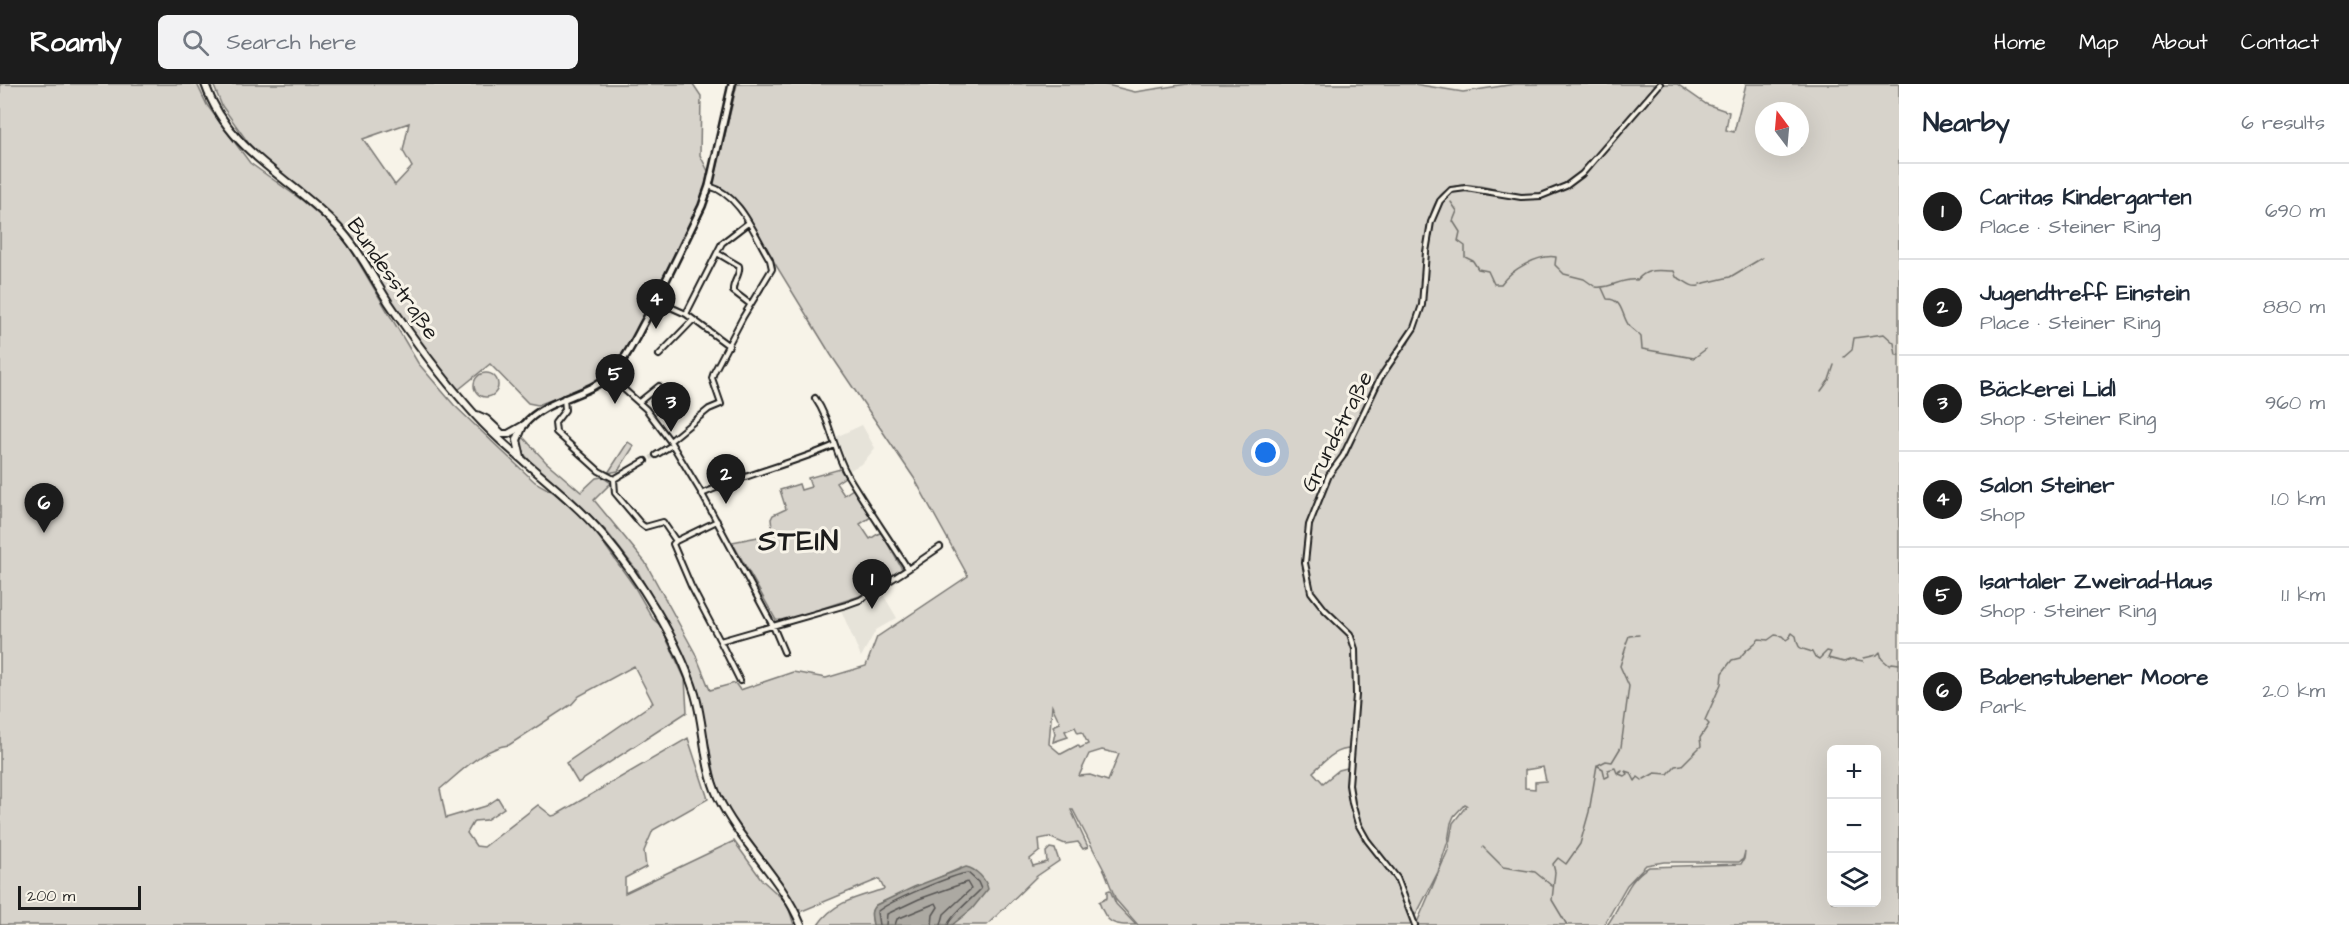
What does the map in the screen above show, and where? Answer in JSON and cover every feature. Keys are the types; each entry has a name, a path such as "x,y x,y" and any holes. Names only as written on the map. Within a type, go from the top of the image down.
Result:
{"main road":[{"name":"Bundesstraße","path":"205,84 227,127 243,146 257,160 320,208 349,240 425,354 475,415 504,444 584,514 634,575 678,654 695,694 712,781 718,798 737,830 785,895 801,925"},
{"path":"475,415 486,420 505,435 524,425"},
{"path":"504,444 524,425"},
{"path":"523,461 517,440 524,425"}],"street":[{"path":"524,425 533,416 564,398 593,386 609,376 631,347 657,301 702,206 709,186 732,84"},
{"name":"Grundstraße","path":"1415,925 1397,878 1367,840 1358,824 1352,803 1349,784 1356,695 1355,649 1350,634 1325,610 1311,592 1305,563 1311,518 1329,475 1343,456 1380,378 1414,328 1422,305 1431,222 1440,201 1451,190 1461,188 1533,198 1566,186 1582,174 1660,84"},
{"path":"656,455 709,409 721,404 712,378 772,265 736,203 727,194 709,186"},
{"path":"686,314 725,239 748,223"},
{"path":"717,253 739,266 740,272 734,283 733,291 750,304"},
{"path":"657,301 686,314 729,346"},
{"path":"659,355 693,320"},
{"path":"609,376 639,402 671,443 717,521 773,626 784,652"},
{"path":"639,402 659,386"},
{"path":"564,398 565,410 555,423 556,432 599,471 614,479"},
{"path":"815,398 830,423 835,445 848,475 908,569"},
{"path":"702,494 835,445"},
{"path":"614,479 645,461"},
{"path":"614,479 615,493 641,524 645,527 663,522 676,541"},
{"path":"717,521 673,544 740,681"},
{"path":"720,641 860,600 940,547"}],"shaded area":[{"path":"0,84 197,84 207,105 250,163 303,201 346,241 418,363 454,405 502,451 535,482 553,492 594,530 634,586 653,619 660,625 685,679 687,712 578,783 566,763 653,703 634,666 579,696 572,704 509,745 490,751 464,769 440,789 446,818 486,806 498,798 504,808 486,820 474,821 467,833 476,846 484,847 538,805 552,816 556,815 688,738 708,799 653,830 644,851 646,867 625,878 625,893 734,841 762,880 787,903 794,925 0,925"},
{"path":"213,84 693,84 701,96 700,155 708,171 699,204 653,301 632,342 615,366 608,374 592,384 538,405 528,403 490,364 458,390 427,353 350,239 259,158 222,106","holes":["409,123 403,151 412,167 395,185 363,139"]},
{"path":"737,84 1103,84 1135,92 1187,84 1414,84 1463,92 1515,84 1677,84 1706,104 1729,112 1726,130 1734,132 1746,84 1899,84 1899,925 1607,925 1635,878 1649,867 1741,864 1744,859 1745,852 1743,859 1739,862 1664,862 1646,865 1627,885 1604,925 1416,925 1448,850 1453,823 1467,805 1465,804 1454,816 1438,872 1414,916 1399,879 1359,820 1350,786 1353,749 1347,749 1336,753 1313,772 1323,783 1339,770 1347,768 1350,803 1355,816 1396,881 1413,925 1138,925 1116,900 1105,872 1071,810 1088,847 1083,849 1078,842 1065,844 1049,837 1039,839 1040,851 1030,859 1033,866 1047,862 1046,852 1050,848 1055,849 1059,861 1037,876 987,925 952,925 961,868 876,905 872,912 873,925 818,925 839,905 884,889 879,879 802,911 797,909 739,829 721,796 698,692 685,659 638,572 607,532 586,511 550,483 523,453 520,445 523,437 546,462 581,492 596,478 602,477 611,483 594,500 645,562 695,653 710,690 735,683 740,690 793,672 826,678 866,666 877,637 968,576 914,478 831,355 744,213 728,193 713,185","holes":["1568,181 1569,186 1542,197 1518,198 1466,190 1453,192 1443,201 1432,229 1421,312 1408,344 1405,342 1420,305 1428,226 1437,200 1444,192 1457,186 1471,185 1518,194 1535,195 1552,191","1052,706 1060,723 1053,726 1055,733 1053,742 1068,737 1065,731 1075,727 1078,733 1082,732 1088,744 1080,748 1078,745 1061,754 1049,744","1102,750 1119,754 1108,781 1090,775 1079,776 1089,754","1543,767 1546,781 1535,782 1535,789 1525,788 1525,770"]},
{"path":"486,373 495,376 498,385 495,394 486,397 477,394 474,385 477,376"},
{"path":"862,425 875,448 863,463 850,470 836,437"},
{"path":"628,442 634,446 618,471 608,473"},
{"path":"840,469 845,477 836,483 844,495 853,489 871,517 860,524 870,539 881,532 902,569 860,596 783,621 776,620 732,542 763,536 772,528 773,515 786,509 780,490 799,484 801,490 811,487 808,478"},
{"path":"881,591 897,618 876,630 861,657 841,610 861,603"},
{"path":"1110,890 1116,904 1136,925 1116,924 1105,915 1099,902 1107,898 1107,891"}],"water":[{"path":"966,867 980,875 988,889 972,909 952,925 873,925 872,912 876,905 914,887"}],"waterway":[{"path":"1451,202 1457,211 1453,221 1460,232 1458,241 1465,246 1465,257 1473,261 1478,269 1488,271 1494,284 1501,284 1511,273 1525,264 1541,258 1556,257 1555,265 1564,274 1584,279 1594,286"},
{"path":"1700,284 1730,277 1762,258"},
{"path":"1596,287 1637,280 1645,273 1659,270 1674,271 1676,277 1690,285 1699,286"},
{"path":"1602,288 1607,299 1619,305 1627,323 1641,337 1642,349 1694,358 1706,349"},
{"path":"1844,357 1852,350 1854,338 1884,334 1894,343 1896,355 1899,355"},
{"path":"1821,391 1829,380 1834,365"},
{"path":"1644,779 1655,773 1668,774 1675,766 1682,765 1701,746 1700,738 1709,724 1705,720 1721,684 1722,673 1732,660 1740,658 1759,639 1768,640 1775,635 1782,636 1786,640 1792,633 1796,636 1800,647 1812,652 1819,659 1827,651 1831,652 1828,658 1844,662 1852,659 1863,661"},
{"path":"1626,644 1629,636 1639,635"},
{"path":"1598,765 1606,761 1612,762 1621,747 1629,686 1620,666 1626,647"},
{"path":"1864,658 1880,652 1882,659 1889,665 1899,664"},
{"path":"1567,925 1552,900 1555,872 1553,864 1558,858 1566,864 1580,844 1589,812 1597,765"},
{"path":"1598,766 1603,769 1605,778 1609,776 1608,770 1615,768 1617,773 1622,770 1619,774 1624,776 1627,774 1625,771 1631,773 1635,781 1638,777 1642,780"},
{"path":"1483,847 1503,867 1535,872 1552,886"}],"tunnel":[{"path":"645,461 656,455"}],"place":[{"name":"Salon Steiner","path":"656,329"},
{"name":"Isartaler Zweirad-Haus","path":"615,404"},
{"name":"Bäckerei Lidl","path":"671,432"},
{"name":"Jugendtreff Einstein","path":"726,504"},
{"name":"Babenstubener Moore","path":"44,533"},
{"name":"Caritas Kindergarten","path":"872,609"}],"district":[{"name":"STEIN","path":"799,540"}]}
